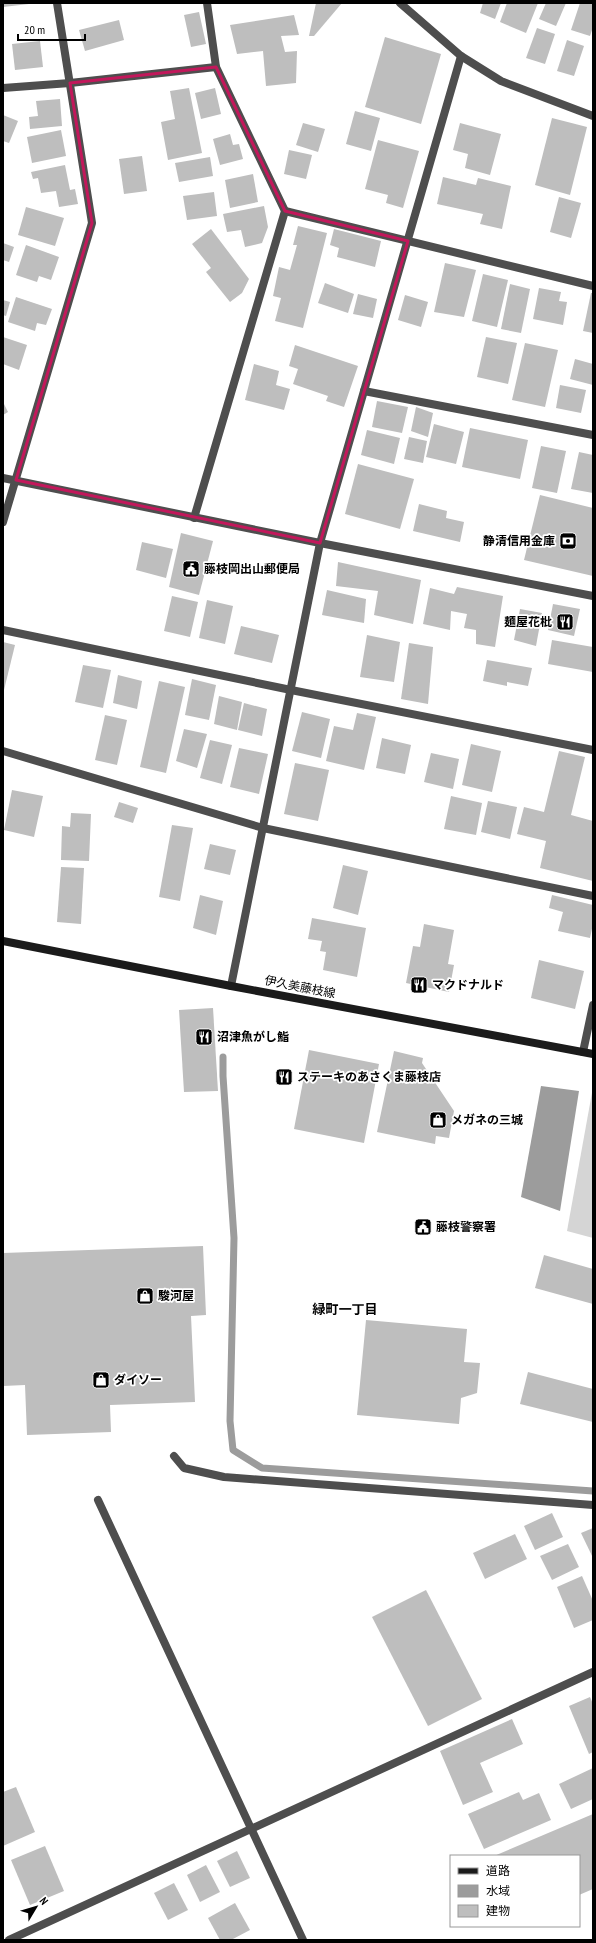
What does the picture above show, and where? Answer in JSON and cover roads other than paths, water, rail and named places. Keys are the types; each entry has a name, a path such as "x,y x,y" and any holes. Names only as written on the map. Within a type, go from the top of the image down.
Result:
{"main road":[{"name":"伊久美藤枝線","path":"3,941 230,986 593,1054"}],"street":[{"path":"3,522 92,223 57,3"},
{"path":"194,518 284,210 216,67 207,3"},
{"path":"400,3 461,56 501,80 593,116"},
{"path":"230,986 320,543 461,56"},
{"path":"3,88 70,83 216,67"},
{"path":"284,210 593,286"},
{"path":"364,391 593,435"},
{"path":"3,478 194,518 593,596"},
{"path":"3,630 291,690 593,750"},
{"path":"3,751 262,828 593,896"},
{"path":"584,1052 593,1005"},
{"path":"174,1456 184,1468 224,1477 593,1505"},
{"path":"98,1500 303,1940"},
{"path":"9,1940 251,1828 593,1673"}],"water":[{"path":"541,1086 579,1091 560,1211 521,1197"}],"waterway":[{"path":"223,1057 234,1238 230,1421 233,1450 262,1468 593,1491"}],"place":[{"name":"静清信用金庫","path":"568,541"},
{"name":"藤枝岡出山郵便局","path":"191,569"},
{"name":"麺屋花枇","path":"565,622"},
{"name":"マクドナルド","path":"419,985"},
{"name":"沼津魚がし鮨","path":"204,1037"},
{"name":"ステーキのあさくま藤枝店","path":"284,1077"},
{"name":"メガネの三城","path":"438,1120"},
{"name":"藤枝警察署","path":"423,1227"},
{"name":"駿河屋","path":"145,1296"},
{"name":"ダイソー","path":"101,1380"}],"district":[{"name":"緑町一丁目","path":"345,1309"}]}
